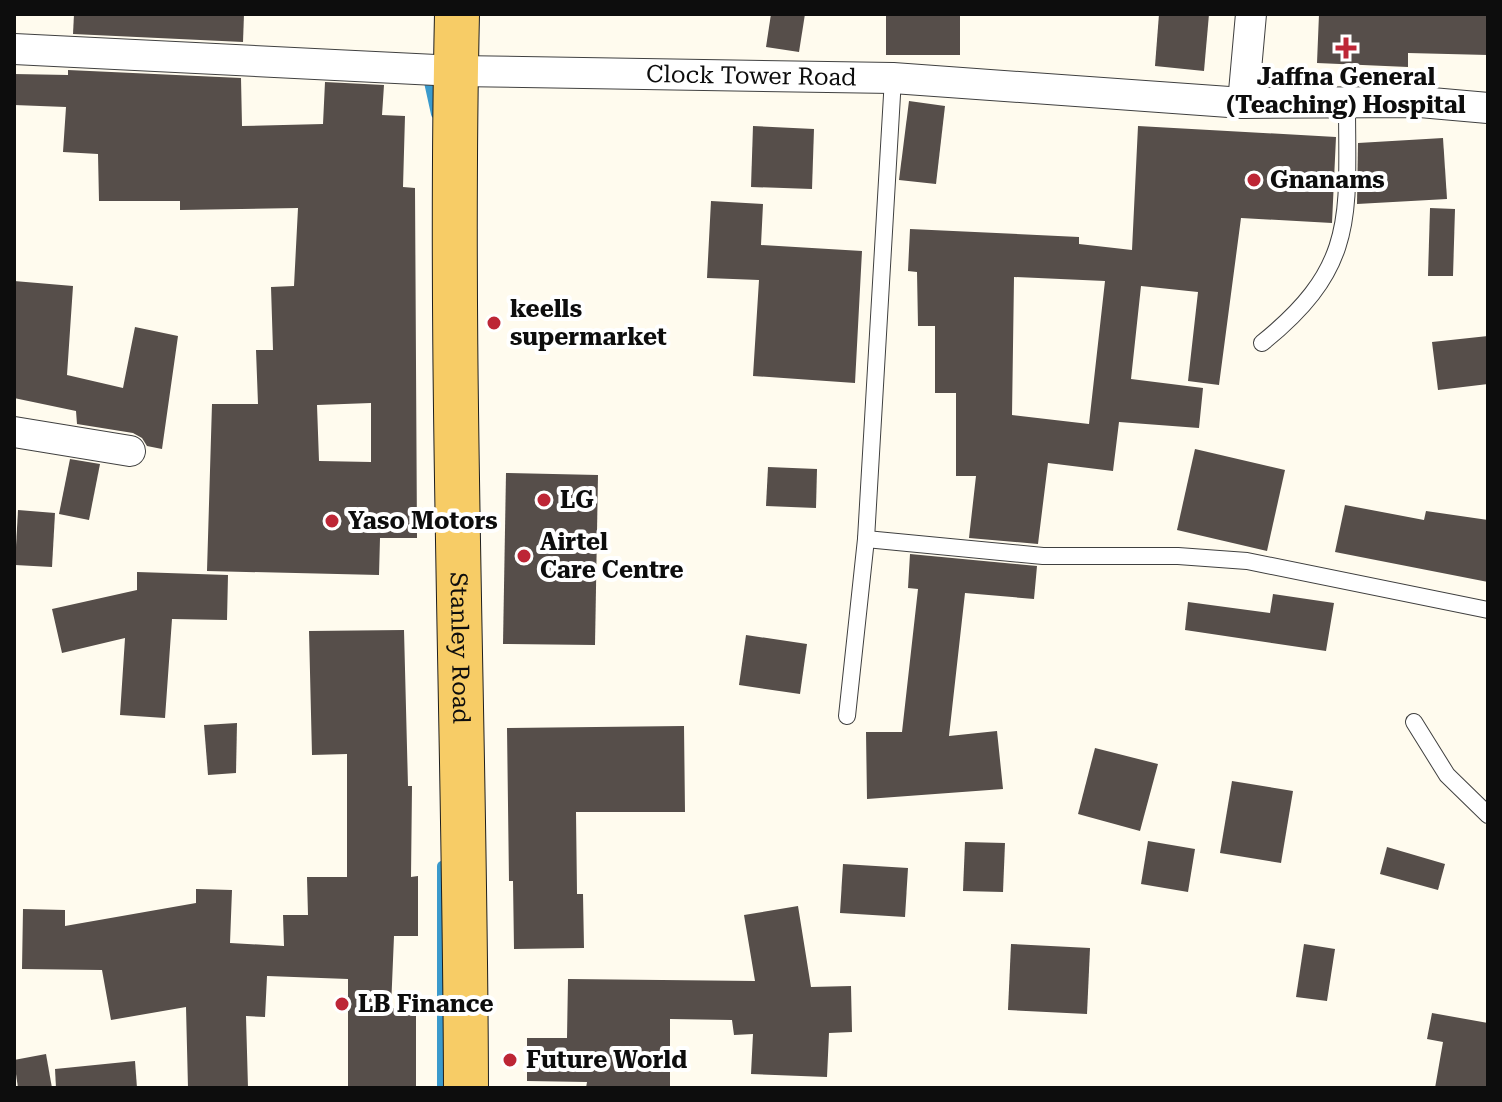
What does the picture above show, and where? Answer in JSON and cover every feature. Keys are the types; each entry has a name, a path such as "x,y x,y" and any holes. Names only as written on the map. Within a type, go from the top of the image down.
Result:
{"main road":[{"name":"Stanley Road","path":"457,14 466,1088"}],"street":[{"path":"1243,103 1251,14"},
{"name":"Clock Tower Road","path":"14,49 456,71 893,78 1243,103 1420,102 1488,108"},
{"path":"14,432 130,451"}],"lane":[{"path":"847,716 866,539 893,78"},
{"path":"1262,343 1296,316 1334,262 1347,216 1347,103"},
{"path":"866,539 1043,556 1178,556 1247,561 1488,610"},
{"path":"1414,722 1447,775 1488,815"}],"building":[{"path":"74,14 244,14 243,42 73,34"},
{"path":"771,14 805,14 799,52 766,47"},
{"path":"886,14 960,14 960,55 886,55"},
{"path":"1159,14 1209,14 1204,71 1155,66"},
{"path":"1319,14 1488,14 1488,55 1408,53 1408,67 1317,63"},
{"path":"68,70 241,78 242,126 323,124 325,82 384,85 382,115 405,116 403,187 415,188 417,538 380,538 379,575 207,571 212,404 258,404 256,350 273,350 271,287 294,286 298,208 180,210 180,201 99,201 98,154 63,152 66,107 14,105 14,74 68,75","holes":["371,403 371,462 319,461 317,405"]},
{"path":"909,101 945,106 936,184 899,180"},
{"path":"753,126 814,129 812,189 751,187"},
{"path":"1138,126 1336,137 1332,223 1241,218 1219,385 1188,381 1198,292 1141,286 1131,379 1203,388 1199,428 1119,422 1113,471 1048,463 1038,544 969,538 976,476 956,476 956,393 935,393 935,326 918,326 917,272 908,271 910,229 1079,237 1079,244 1132,250","holes":["1014,277 1105,281 1089,424 1012,415"]},
{"path":"1443,138 1447,199 1357,204 1358,143"},
{"path":"711,201 763,204 761,245 862,251 855,383 753,376 759,280 707,278"},
{"path":"1430,208 1455,209 1453,276 1428,276"},
{"path":"14,281 73,286 67,375 123,388 135,327 178,336 162,449 147,446 142,438 133,433 77,424 76,411 14,398"},
{"path":"1488,336 1488,384 1438,390 1432,342"},
{"path":"1195,449 1285,470 1267,551 1177,530"},
{"path":"70,459 100,464 89,520 59,514"},
{"path":"768,467 817,469 816,508 766,506"},
{"path":"506,473 598,475 595,645 503,644"},
{"path":"1345,505 1424,520 1426,511 1488,520 1488,582 1335,552"},
{"path":"18,510 55,513 52,567 15,565"},
{"path":"910,554 1037,566 1034,599 965,593 949,736 997,731 1003,789 867,799 866,732 902,732 918,589 908,588"},
{"path":"137,572 228,575 227,620 172,619 165,718 120,715 125,638 62,653 52,609 137,590"},
{"path":"1273,594 1334,603 1326,651 1185,630 1188,602 1270,613"},
{"path":"404,630 408,786 412,786 411,877 418,876 418,936 394,936 391,1008 416,1009 416,1088 348,1088 348,979 267,976 265,1017 246,1016 248,1088 188,1088 186,1007 111,1020 102,970 22,969 23,909 65,910 65,926 196,903 196,889 232,890 230,943 284,946 283,915 308,915 307,877 347,877 347,754 312,755 309,631"},
{"path":"746,635 807,644 800,694 739,685"},
{"path":"237,723 236,773 208,775 204,725"},
{"path":"684,726 685,812 576,812 577,894 583,894 584,948 514,949 513,881 509,881 507,728"},
{"path":"1095,748 1158,764 1140,831 1078,814"},
{"path":"1232,781 1293,791 1281,863 1220,853"},
{"path":"1148,841 1195,849 1188,892 1141,884"},
{"path":"965,842 1005,843 1003,892 963,891"},
{"path":"1387,847 1445,864 1438,890 1380,874"},
{"path":"843,864 908,868 905,917 840,913"},
{"path":"798,906 811,987 851,986 852,1032 829,1033 827,1077 751,1074 753,1034 734,1035 732,1020 670,1019 670,1088 586,1088 587,1082 527,1081 527,1038 567,1038 568,979 755,981 744,915"},
{"path":"1011,944 1090,948 1087,1014 1008,1010"},
{"path":"1304,944 1335,949 1327,1001 1296,997"},
{"path":"1432,1013 1488,1023 1488,1088 1435,1088 1443,1042 1427,1039"},
{"path":"46,1054 52,1088 18,1088 14,1060"},
{"path":"135,1061 137,1088 56,1088 55,1069"}],"waterway":[{"path":"429,82 436,114"},
{"path":"442,866 442,1088"}],"place":[{"name":"Jaffna General (Teaching) Hospital","path":"1346,48"},
{"name":"Gnanams","path":"1254,180"},
{"name":"keells supermarket","path":"494,323"},
{"name":"LG","path":"544,500"},
{"name":"Yaso Motors","path":"332,521"},
{"name":"Airtel Care Centre","path":"524,556"},
{"name":"LB Finance","path":"342,1004"},
{"name":"Future World","path":"510,1060"}]}
